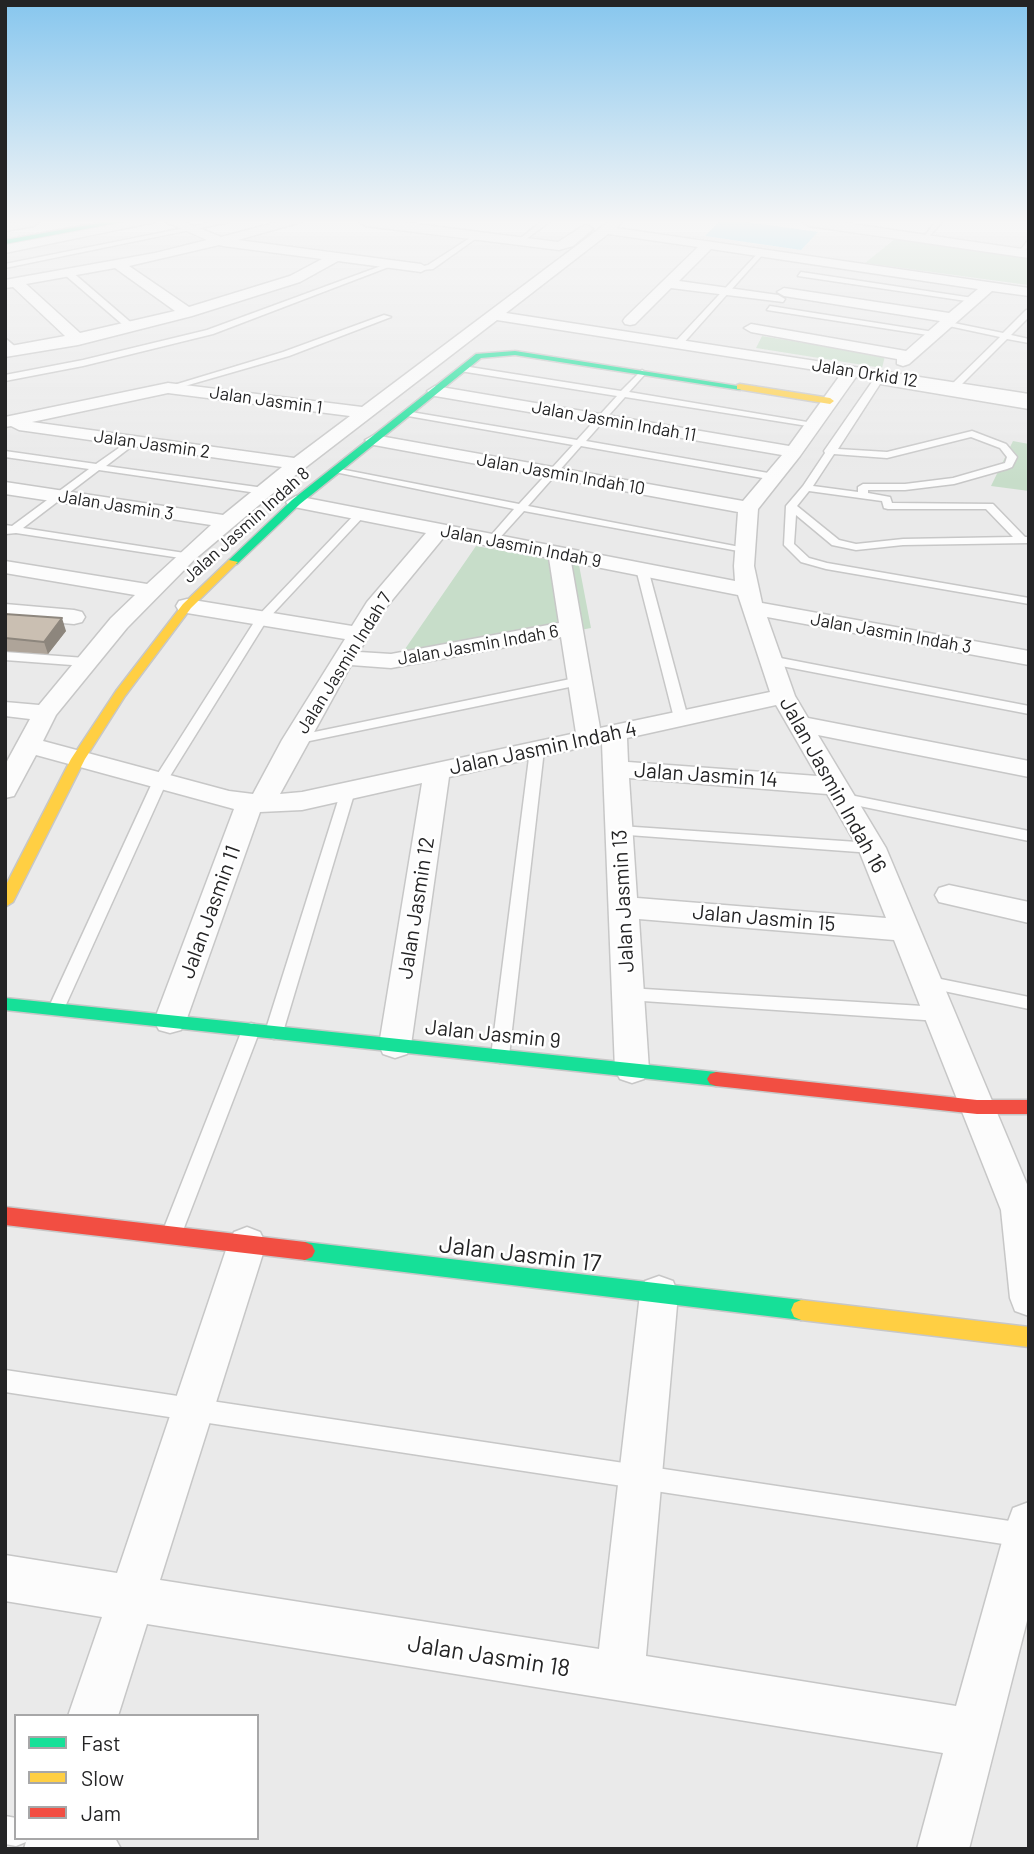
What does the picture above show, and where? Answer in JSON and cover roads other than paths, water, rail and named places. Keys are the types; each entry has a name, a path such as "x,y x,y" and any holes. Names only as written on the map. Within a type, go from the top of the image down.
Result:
{"street":[{"path":"40,309 78,340"},
{"path":"181,309 187,313"},
{"path":"9,348 78,340 201,309"},
{"path":"5,790 11,768 28,746 45,713 85,662 150,591 264,491 502,309"},
{"path":"630,321 643,309"},
{"path":"730,352 769,309"},
{"path":"847,309 950,321"},
{"path":"751,328 906,359 964,309"},
{"name":"Jalan Orkid 12","path":"494,315 852,371 879,379 1026,397"},
{"name":"Jalan Jasmin Indah 8","path":"5,902 78,759 120,694 187,606 296,502 479,356 515,354 642,373"},
{"path":"748,508 794,452 852,371"},
{"path":"642,373 830,401"},
{"name":"Jalan Jasmin 1","path":"5,422 168,388 365,412"},
{"name":"Jalan Jasmin Indah 11","path":"435,391 794,452"},
{"name":"Jalan Jasmin 2","path":"5,422 298,464"},
{"name":"Jalan Jasmin Indah 10","path":"374,440 748,508"},
{"name":"Jalan Jasmin 3","path":"5,488 227,522"},
{"name":"Jalan Jasmin Indah 9","path":"296,502 642,569 750,599"},
{"name":"Jalan Jasmin Indah 16","path":"748,508 744,566 750,599 770,660 783,696 872,848 1019,1210 1029,1298"},
{"name":"Jalan Jasmin Indah 7","path":"255,803 375,607 439,530"},
{"name":"Jalan Jasmin 13","path":"559,553 580,681 617,768 632,1070"},
{"path":"5,567 150,591"},
{"name":"Jalan Jasmin Indah 3","path":"750,599 1029,658"},
{"path":"187,606 357,635"},
{"path":"5,611 74,617"},
{"name":"Jalan Jasmin Indah 6","path":"343,658 390,661 571,628"},
{"name":"Jalan Jasmin Indah 4","path":"28,746 229,800 255,803 302,801 783,696"},
{"path":"5,709 45,713"},
{"path":"800,724 1029,769"},
{"name":"Jalan Jasmin 14","path":"617,768 841,792"},
{"name":"Jalan Jasmin 12","path":"395,1045 437,771"},
{"name":"Jalan Jasmin 11","path":"170,1021 255,803"},
{"path":"949,895 1029,914"},
{"name":"Jalan Jasmin 15","path":"624,907 905,930"},
{"name":"Jalan Jasmin 9","path":"5,1004 977,1107"},
{"path":"977,1107 1029,1107"},
{"name":"Jalan Jasmin 17","path":"5,1216 1029,1338"},
{"path":"94,1714 247,1244"},
{"path":"620,1676 659,1294"},
{"path":"943,1849 1027,1529"},
{"name":"Jalan Jasmin 18","path":"5,1578 974,1733"}],"lane":[{"path":"109,309 132,328"},
{"path":"5,378 83,363 210,332 273,309"},
{"path":"677,344 710,309"},
{"path":"816,309 934,334"},
{"path":"954,387 1029,312"},
{"path":"168,388 286,354 387,317"},
{"path":"950,321 1029,341"},
{"path":"463,369 814,424"},
{"path":"492,540 642,373"},
{"path":"1026,397 879,379 807,488 791,506 789,545 805,560 826,566 1029,601"},
{"path":"408,413 774,477"},
{"path":"829,451 887,455 972,434 1003,446 1012,457 1009,465 954,481 905,487 863,487 863,497"},
{"path":"8,531 133,441"},
{"path":"5,454 264,491"},
{"path":"335,471 745,551"},
{"path":"807,488 886,499 888,506 989,506 1025,540"},
{"path":"791,506 836,543 856,547 903,542 1025,540"},
{"path":"56,1009 160,781 262,618 360,515"},
{"path":"8,531 187,556"},
{"path":"642,569 681,718"},
{"path":"5,656 85,662"},
{"path":"770,660 1029,710"},
{"path":"295,740 580,681"},
{"path":"500,1056 537,750"},
{"path":"274,1032 348,791"},
{"path":"841,792 1029,836"},
{"path":"620,831 872,848"},
{"path":"926,982 1029,1003"},
{"path":"628,994 939,1014"},
{"path":"171,1236 251,1030"},
{"path":"5,1381 1027,1529"},
{"path":"50,1840 107,1849"}]}
